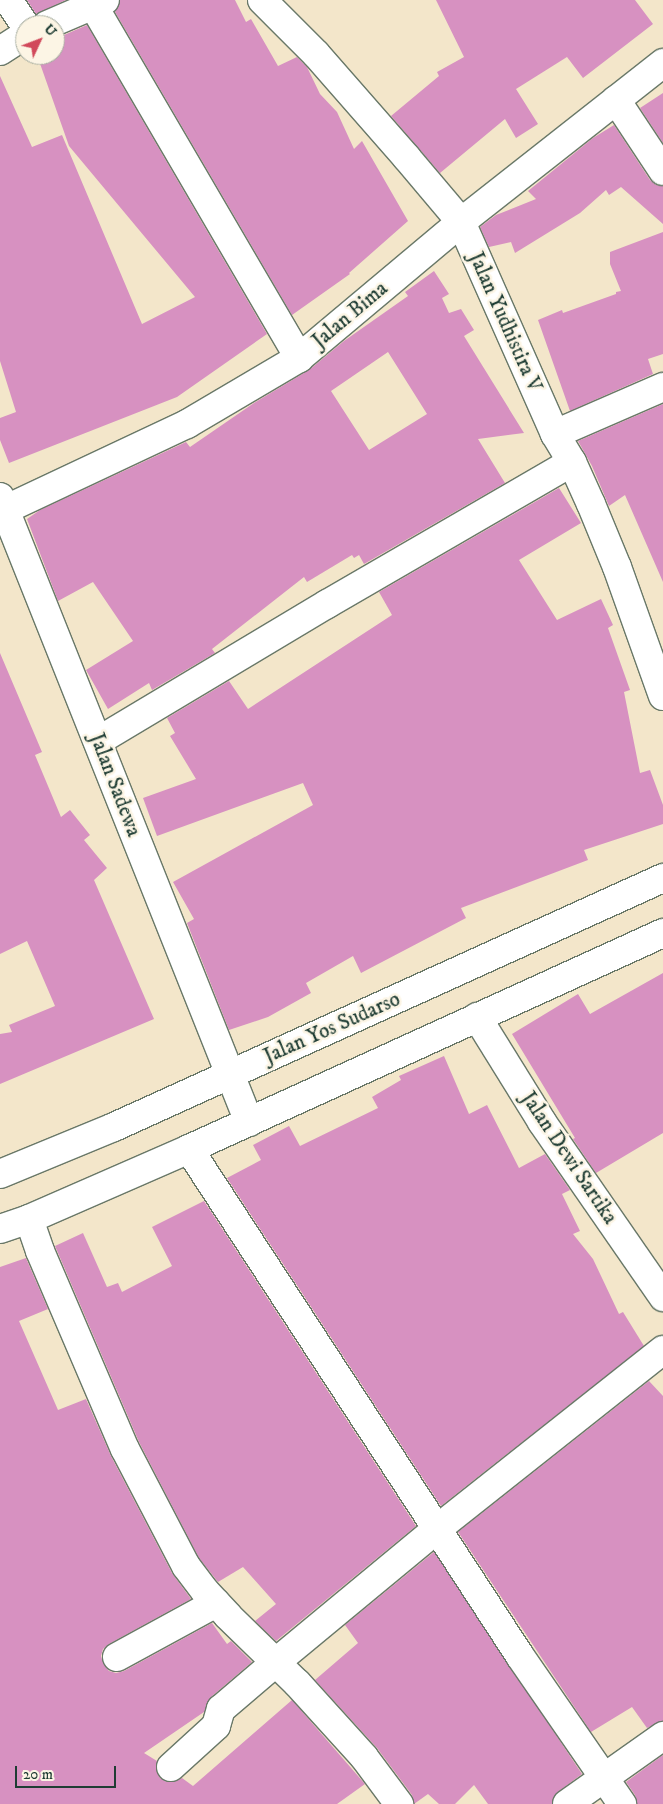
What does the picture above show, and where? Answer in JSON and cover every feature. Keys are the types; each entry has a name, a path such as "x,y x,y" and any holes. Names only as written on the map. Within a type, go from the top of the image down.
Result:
{"street":[{"path":"8,0 18,15"},
{"name":"Jalan Yudhistira V","path":"262,0 316,54 408,158 461,222 555,434 572,462 618,567 663,696"},
{"path":"65,17 99,3 299,358"},
{"path":"0,51 15,41"},
{"name":"Jalan Bima","path":"2,506 187,424 299,358 461,222 663,62"},
{"path":"616,100 663,171"},
{"path":"555,434 663,388"},
{"path":"98,741 327,604 572,462"},
{"name":"Jalan Sadewa","path":"2,506 98,741 228,1075 249,1122"},
{"name":"Jalan Yos Sudarso","path":"0,1174 114,1127 663,878"},
{"path":"0,1229 29,1219 189,1149 663,933"},
{"name":"Jalan Dewi Sartika","path":"478,1017 542,1122 663,1297"},
{"path":"189,1149 436,1529 603,1779 622,1804"},
{"path":"29,1219 40,1251 125,1449 186,1566 216,1603 276,1662 364,1757 399,1804"},
{"path":"171,1767 216,1726 222,1709 276,1662 436,1529 663,1350"},
{"path":"117,1657 216,1603"},
{"path":"567,1804 663,1736"}],"building":[{"path":"27,0 66,0 36,14"},
{"path":"120,0 235,0 246,22 251,19 278,66 297,57 307,67 320,94 337,112 354,149 362,141 408,221 350,274 292,315 115,12"},
{"path":"436,0 635,0 653,24 583,78 567,57 516,89 538,124 516,138 505,119 440,173 391,116 439,76 437,72 464,57"},
{"path":"87,25 267,334 177,397 9,463 0,440 0,418 16,412 0,361 0,76 32,147 62,135 142,324 195,297 69,146 41,65 65,65 65,35"},
{"path":"663,93 663,143 640,108"},
{"path":"614,125 650,180 656,185 663,186 663,224 621,187 609,195 606,190 580,213 515,253 511,242 489,247 480,227 496,215 536,199 528,191 593,138"},
{"path":"663,232 663,354 648,359 653,374 570,411 538,320 562,310 563,313 621,291 610,264 610,252"},
{"path":"434,271 449,294 442,298 449,313 461,309 474,330 464,336 524,433 478,439 505,483 364,564 359,555 354,558 352,555 307,582 304,577 212,649 215,653 152,690 149,683 108,709 86,670 133,641 93,582 58,601 27,519 40,510 186,442 190,447 254,403 309,370 344,341 408,296 405,292","holes":["388,352 427,414 369,450 331,391"]},
{"path":"663,404 663,582 625,495 609,506 592,466 578,441"},
{"path":"559,488 581,523 519,560 557,620 601,599 613,625 608,628 630,690 624,692 640,773 650,770 663,805 663,824 584,850 588,860 461,908 466,918 361,973 353,956 306,983 311,993 268,1017 229,1030 187,923 194,919 173,882 313,805 303,783 157,836 143,798 196,779 170,736 175,733 167,718 229,681 248,709 392,615 379,592"},
{"path":"0,653 42,752 35,755 61,817 70,810 90,835 84,840 107,868 94,880 154,1019 0,1084 0,1034 12,1032 9,1025 55,1006 27,941 0,954"},
{"path":"663,973 663,1133 596,1173 573,1139 575,1138 512,1034 578,994 590,1014"},
{"path":"444,1056 469,1114 487,1105 519,1168 545,1154 570,1190 562,1194 580,1231 573,1234 593,1259 619,1314 623,1312 644,1346 441,1506 227,1178 261,1160 253,1145 289,1126 300,1146 378,1108 372,1097 401,1080 399,1076"},
{"path":"204,1201 416,1526 276,1641 255,1621 276,1604 243,1567 218,1582 199,1558 139,1442 55,1246 83,1233 107,1287 118,1283 122,1292 172,1266 152,1227"},
{"path":"26,1258 48,1309 19,1321 58,1410 86,1399 111,1456 172,1573 191,1599 109,1644 103,1649 101,1656 104,1665 109,1671 116,1673 124,1671 212,1623 227,1644 231,1641 252,1662 211,1697 204,1712 144,1753 157,1761 156,1770 160,1778 167,1782 174,1782 182,1778 193,1786 292,1700 365,1784 337,1804 0,1804 0,1267"},
{"path":"649,1381 663,1396 663,1721 647,1728 632,1707 591,1732 458,1532"},
{"path":"434,1552 582,1774 558,1792 552,1804 488,1804 474,1785 455,1804 439,1804 428,1794 414,1804 412,1795 377,1748 315,1680 358,1643 345,1625"},
{"path":"663,1755 663,1804 637,1804 635,1795 626,1782"}]}
